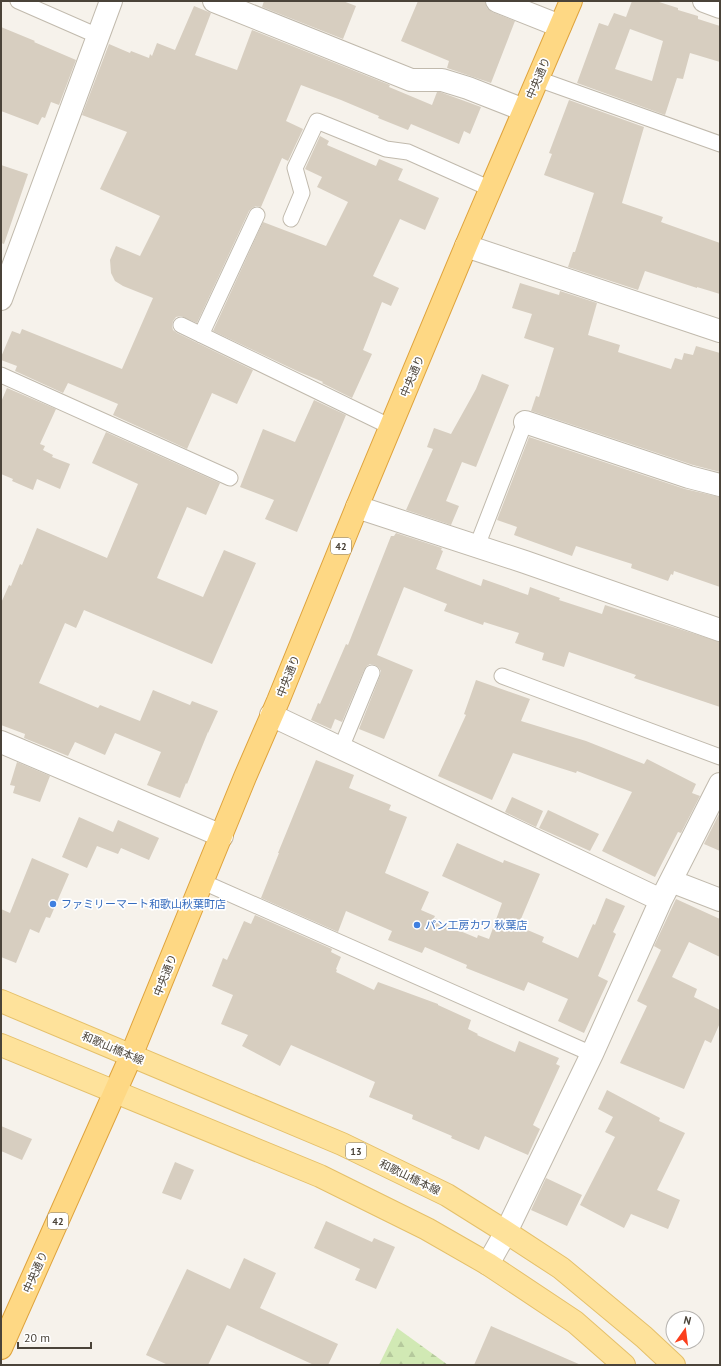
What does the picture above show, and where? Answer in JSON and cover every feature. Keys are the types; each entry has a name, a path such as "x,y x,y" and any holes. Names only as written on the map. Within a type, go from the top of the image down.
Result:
{"highway":[{"name":"中央通り","path":"1,1348 116,1093 357,507 466,246 571,1"}],"main road":[{"name":"和歌山橋本線","path":"1,1001 342,1144 447,1195 561,1268 644,1337 674,1365"},
{"path":"1,1045 320,1176 427,1229 488,1264 576,1322 624,1365"}],"street":[{"path":"2,290 111,1"},
{"path":"214,1 411,80 442,80 468,88 524,110"},
{"path":"497,1 560,26"},
{"path":"704,1 720,7"},
{"path":"466,246 720,331"},
{"path":"525,422 689,477 720,485"},
{"path":"357,507 478,546 720,630"},
{"path":"271,715 661,900"},
{"path":"1,742 222,836"},
{"path":"488,1264 506,1232 592,1054 661,900 720,784"},
{"path":"671,881 720,900"}],"lane":[{"path":"18,1 98,36"},
{"path":"538,79 720,144"},
{"path":"291,219 302,193 295,168 317,121 386,149 408,152 491,189"},
{"path":"201,335 257,215"},
{"path":"181,325 391,427"},
{"path":"1,375 230,478"},
{"path":"478,546 525,422"},
{"path":"341,748 372,673"},
{"path":"502,676 720,757"},
{"path":"203,882 592,1054"}],"green space":[{"path":"397,1328 448,1365 379,1365"}],"building":[{"path":"264,1 343,1 356,6 343,39 262,7"},
{"path":"418,1 485,1 487,8 492,12 515,21 491,83 447,68 449,61 401,41"},
{"path":"632,1 656,1 698,16 698,19 720,26 720,62 690,53 683,79 677,78 665,115 577,83 599,23 608,26 614,13 626,17","holes":["630,29 663,41 652,81 615,69"]},
{"path":"194,6 211,13 195,55 237,70 252,30 390,85 389,87 432,105 437,92 440,92 481,107 470,134 464,131 459,144 411,124 408,130 378,118 379,116 341,100 301,85 286,121 303,129 288,161 282,158 261,207 256,206 249,211 197,323 181,316 176,317 173,321 173,330 177,333 253,370 237,404 212,393 187,449 113,415 118,404 68,383 63,393 15,371 17,366 1,360 1,357 12,331 20,334 22,329 122,369 153,298 123,286 115,281 111,273 110,260 116,246 140,256 160,216 100,189 127,132 82,115 109,44 130,53 131,51 149,58 150,54 152,56 157,43 175,50"},
{"path":"1,27 76,60 59,105 51,102 45,118 42,117 38,125 1,111"},
{"path":"569,100 644,127 622,203 663,217 661,222 720,243 720,294 645,271 638,290 568,267 573,252 575,252 594,193 544,175 552,154 549,153"},
{"path":"320,136 329,141 327,145 376,166 379,159 403,169 398,180 439,198 425,230 400,219 373,276 399,288 391,306 382,302 363,350 372,354 352,398 322,383 323,382 213,331 263,222 326,246 348,202 317,187 322,177 305,169"},
{"path":"1,165 28,174 4,244 1,243"},
{"path":"520,283 559,295 560,291 597,303 588,335 620,345 618,352 671,369 675,358 682,360 684,353 693,355 696,346 720,353 720,472 693,465 531,411 536,396 539,397 554,348 524,338 532,314 512,308"},
{"path":"482,374 509,385 476,467 462,462 446,501 459,506 451,525 406,510 433,449 427,447 434,428 451,434 476,389"},
{"path":"7,388 56,409 40,444 45,446 43,450 53,455 52,457 70,464 60,489 37,479 33,490 12,481 13,479 1,474 1,402"},
{"path":"314,400 346,415 297,532 265,519 274,500 240,487 263,429 295,442"},
{"path":"106,432 220,483 206,515 187,507 157,578 203,597 224,550 256,563 212,664 84,610 76,628 65,623 39,683 98,708 100,705 140,721 153,690 190,705 192,701 218,711 180,798 147,785 161,752 115,733 105,755 75,742 68,756 24,738 25,734 1,725 1,603 9,585 11,586 20,564 22,565 37,528 107,558 138,484 92,463"},
{"path":"529,437 685,489 720,497 720,587 674,571 673,575 671,574 668,581 631,568 632,564 576,546 572,556 514,535 517,527 497,520"},
{"path":"396,533 442,548 441,550 443,551 436,569 481,586 483,579 528,595 530,587 560,598 559,600 602,614 605,605 720,642 720,707 634,678 636,675 569,652 564,667 542,660 544,653 515,643 519,633 484,622 483,625 444,611 447,604 404,587 377,655 413,670 384,739 359,729 380,676 381,671 375,665 370,664 364,670 342,722 335,719 331,729 311,720 318,703 320,704 346,644 348,645 391,536 394,536"},
{"path":"476,680 530,699 521,721 586,741 644,764 647,759 696,784 692,793 700,796 681,833 678,832 655,877 602,851 632,792 577,771 576,773 513,753 492,800 438,776 466,715 464,714"},
{"path":"316,760 354,775 349,788 391,805 389,810 407,817 385,873 429,892 421,910 435,916 434,918 437,919 436,921 477,938 478,935 489,939 502,903 442,876 457,843 503,863 504,860 540,874 518,926 544,937 542,942 578,958 593,924 595,925 606,898 625,906 613,932 616,934 598,976 608,981 584,1033 558,1021 568,999 528,982 524,991 466,968 467,965 425,947 422,953 388,940 392,931 346,911 338,932 261,898"},
{"path":"17,762 50,776 40,802 13,793 15,786 10,785"},
{"path":"512,797 543,811 536,827 505,812"},
{"path":"548,810 599,834 590,851 539,828"},
{"path":"720,812 720,851 704,844"},
{"path":"79,817 113,832 118,820 159,838 149,860 121,848 118,854 97,846 87,868 62,857"},
{"path":"32,858 69,874 50,918 46,917 39,933 30,929 16,963 1,957 1,909 10,913"},
{"path":"676,899 720,919 720,957 689,942 672,977 697,989 694,997 720,1010 720,1023 711,1043 705,1040 684,1089 620,1063 647,1006 637,1001 661,950 654,946"},
{"path":"255,915 332,949 331,952 341,957 336,972 374,990 378,982 438,1004 471,1020 468,1029 478,1034 477,1035 515,1052 519,1041 559,1058 556,1064 560,1066 533,1125 540,1129 528,1155 485,1136 479,1150 451,1138 452,1136 412,1119 413,1115 369,1097 375,1082 291,1045 280,1066 242,1046 248,1035 221,1024 233,995 212,986 223,958 227,960 244,921 251,924"},
{"path":"607,1090 660,1118 659,1121 685,1133 657,1190 680,1200 668,1229 631,1214 624,1228 580,1205 615,1137 605,1132 613,1117 598,1109"},
{"path":"1,1126 32,1139 22,1160 1,1151"},
{"path":"175,1162 194,1170 181,1200 162,1193"},
{"path":"546,1178 582,1195 567,1226 531,1210"},
{"path":"326,1221 372,1242 374,1238 395,1247 376,1289 355,1280 360,1269 314,1248"},
{"path":"244,1258 276,1273 260,1308 338,1344 328,1365 314,1365 227,1325 208,1365 168,1365 146,1355 187,1269 230,1289"},
{"path":"491,1326 581,1365 474,1365"}],"place":[{"name":"ファミリーマート和歌山秋葉町店","path":"53,904"},
{"name":"パン工房カワ 秋葉店","path":"417,925"}]}
